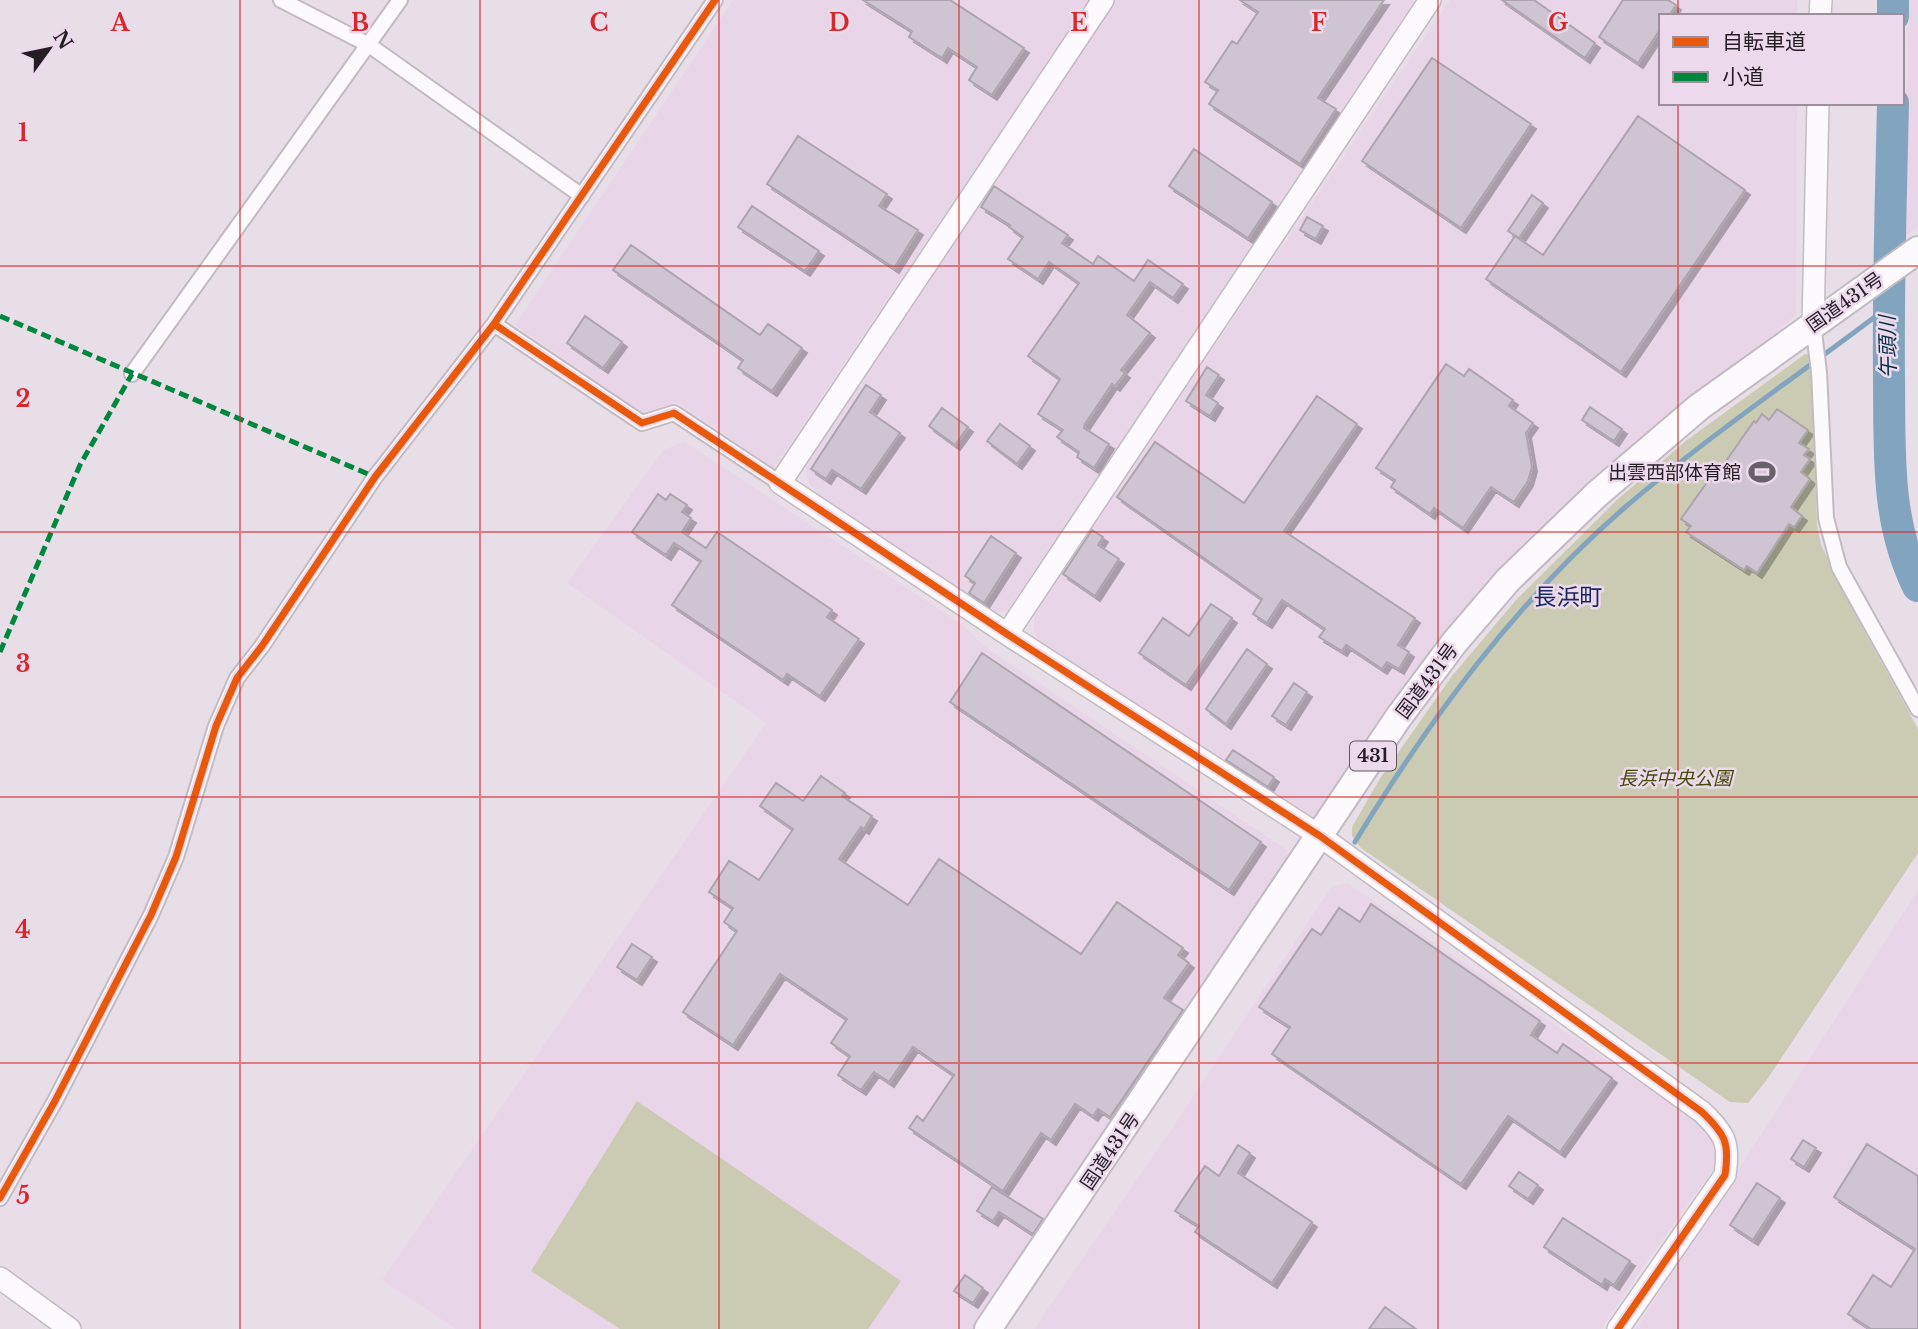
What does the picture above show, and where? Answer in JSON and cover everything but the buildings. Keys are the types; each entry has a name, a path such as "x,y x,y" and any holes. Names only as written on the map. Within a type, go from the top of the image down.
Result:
{"highway":[{"name":"国道431号","path":"988,1329 1398,718 1454,643 1508,580 1596,495 1699,407 1914,252"}],"street":[{"path":"281,0 369,45 582,196"},
{"path":"132,374 400,0"},
{"path":"0,1198 55,1101 151,915 176,857 216,726 237,678 262,646 375,477 494,324 715,0"},
{"path":"780,483 1103,0"},
{"path":"1007,634 1430,0"},
{"path":"1818,105 1813,324 1819,372 1826,518 1839,567 1918,709"},
{"path":"494,324 642,423 674,413 1007,634 1320,836 1702,1112 1723,1131 1728,1154 1725,1175 1618,1329"},
{"path":"0,1278 70,1329"}],"shaded area":[{"path":"733,0 1089,0 774,468 677,402 643,413 515,325"},
{"path":"1117,0 1420,0 1016,605 1004,612 989,613 822,498 810,485 805,472 810,456"},
{"path":"1450,0 1797,0 1797,14 1659,14 1659,105 1797,105 1796,315 1545,529 1324,819 1305,821 1041,647 1034,631 1034,612"},
{"path":"1908,0 1918,0 1918,227 1905,237"},
{"path":"685,442 963,625 984,646 1287,850 1290,864 977,1329 456,1329 382,1280 766,723 567,583 663,450"},
{"path":"1347,883 1708,1129 1719,1143 1719,1157 1715,1167 1601,1329 1034,1329 1173,1127 1332,886"},
{"path":"1918,890 1918,1329 1636,1329"}],"green space":[{"name":"長浜中央公園","path":"1805,354 1811,355 1817,526 1821,545 1855,614 1918,729 1918,853 1766,1081 1748,1103 1730,1102 1361,848 1352,836 1352,827 1381,777 1452,676 1516,600 1618,499 1687,440"},
{"path":"637,1101 901,1281 868,1329 620,1329 531,1271"}],"waterway":[{"name":"午頭川","path":"1893,0 1893,14"},
{"name":"午頭川","path":"1893,105 1889,308 1890,457 1900,535 1918,586"},
{"path":"1355,842 1413,752 1476,665 1510,624 1584,545 1687,456 1888,307"}],"marked path":[{"path":"0,316 375,477"},
{"path":"0,652 80,465 132,374"}],"cycle path":[{"path":"0,1198 55,1101 151,915 176,857 216,726 237,678 262,646 375,477 494,324 715,0"},
{"path":"494,324 642,423 674,413 1007,634 1320,836 1702,1112 1724,1140 1727,1155 1725,1175 1618,1329"}],"place":[{"name":"出雲西部体育館","path":"1762,472"}],"district":[{"name":"長浜町","path":"1568,597"}]}
